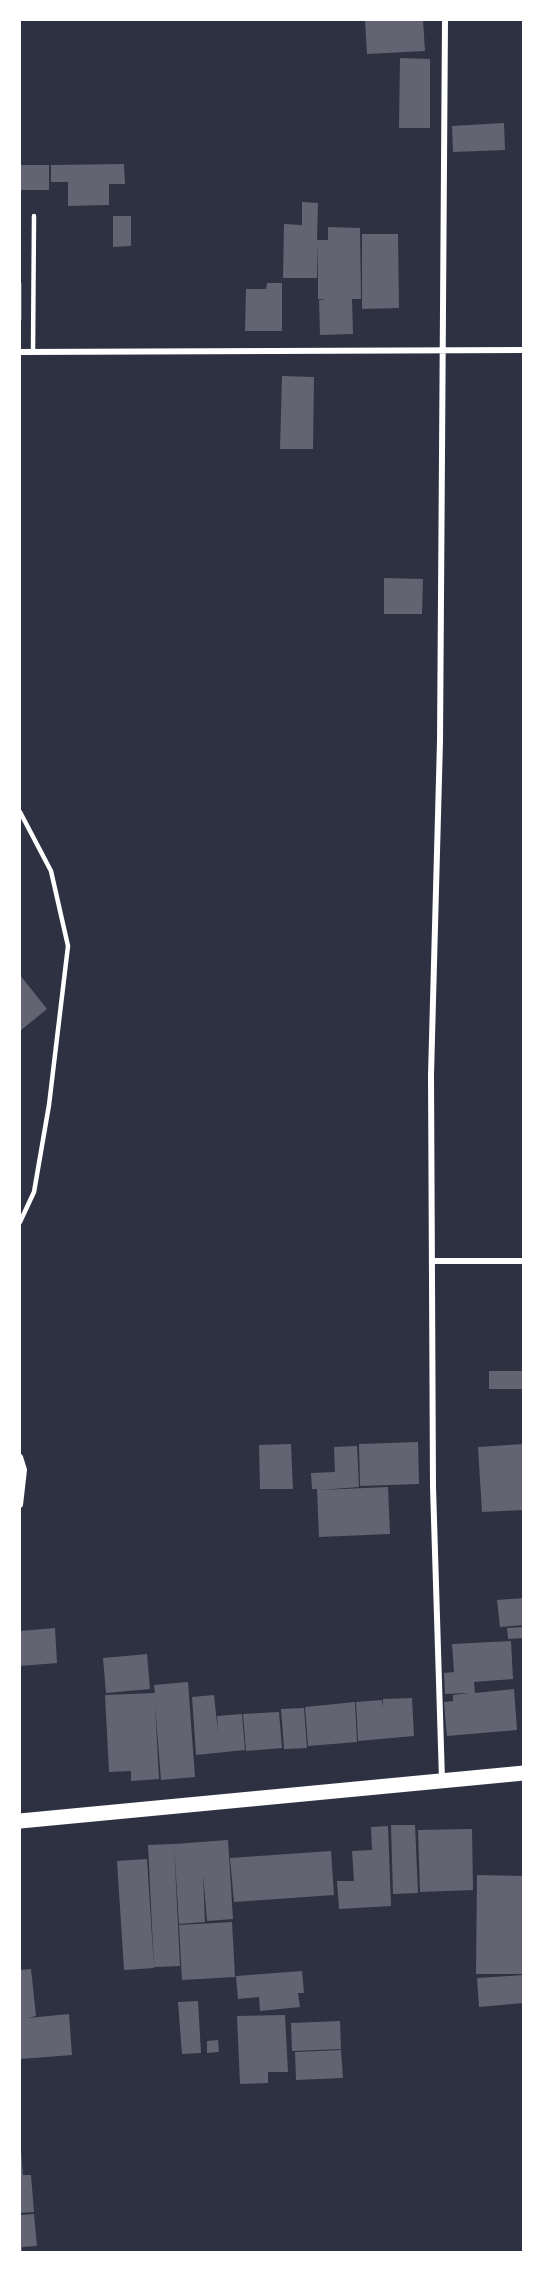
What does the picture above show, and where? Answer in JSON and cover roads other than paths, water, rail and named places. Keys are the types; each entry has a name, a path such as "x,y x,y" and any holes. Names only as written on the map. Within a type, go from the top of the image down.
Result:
{"main road":[{"path":"20,1821 524,1773"}],"street":[{"path":"442,1781 433,1487 432,1075 440,741 445,20"},
{"path":"20,352 524,350"},
{"path":"433,1261 524,1261"},
{"path":"20,1456 24,1470 20,1505"}],"lane":[{"path":"33,352 34,216"},
{"path":"20,812 51,871 68,946 49,1105 36,1181 34,1192 20,1222"}]}
